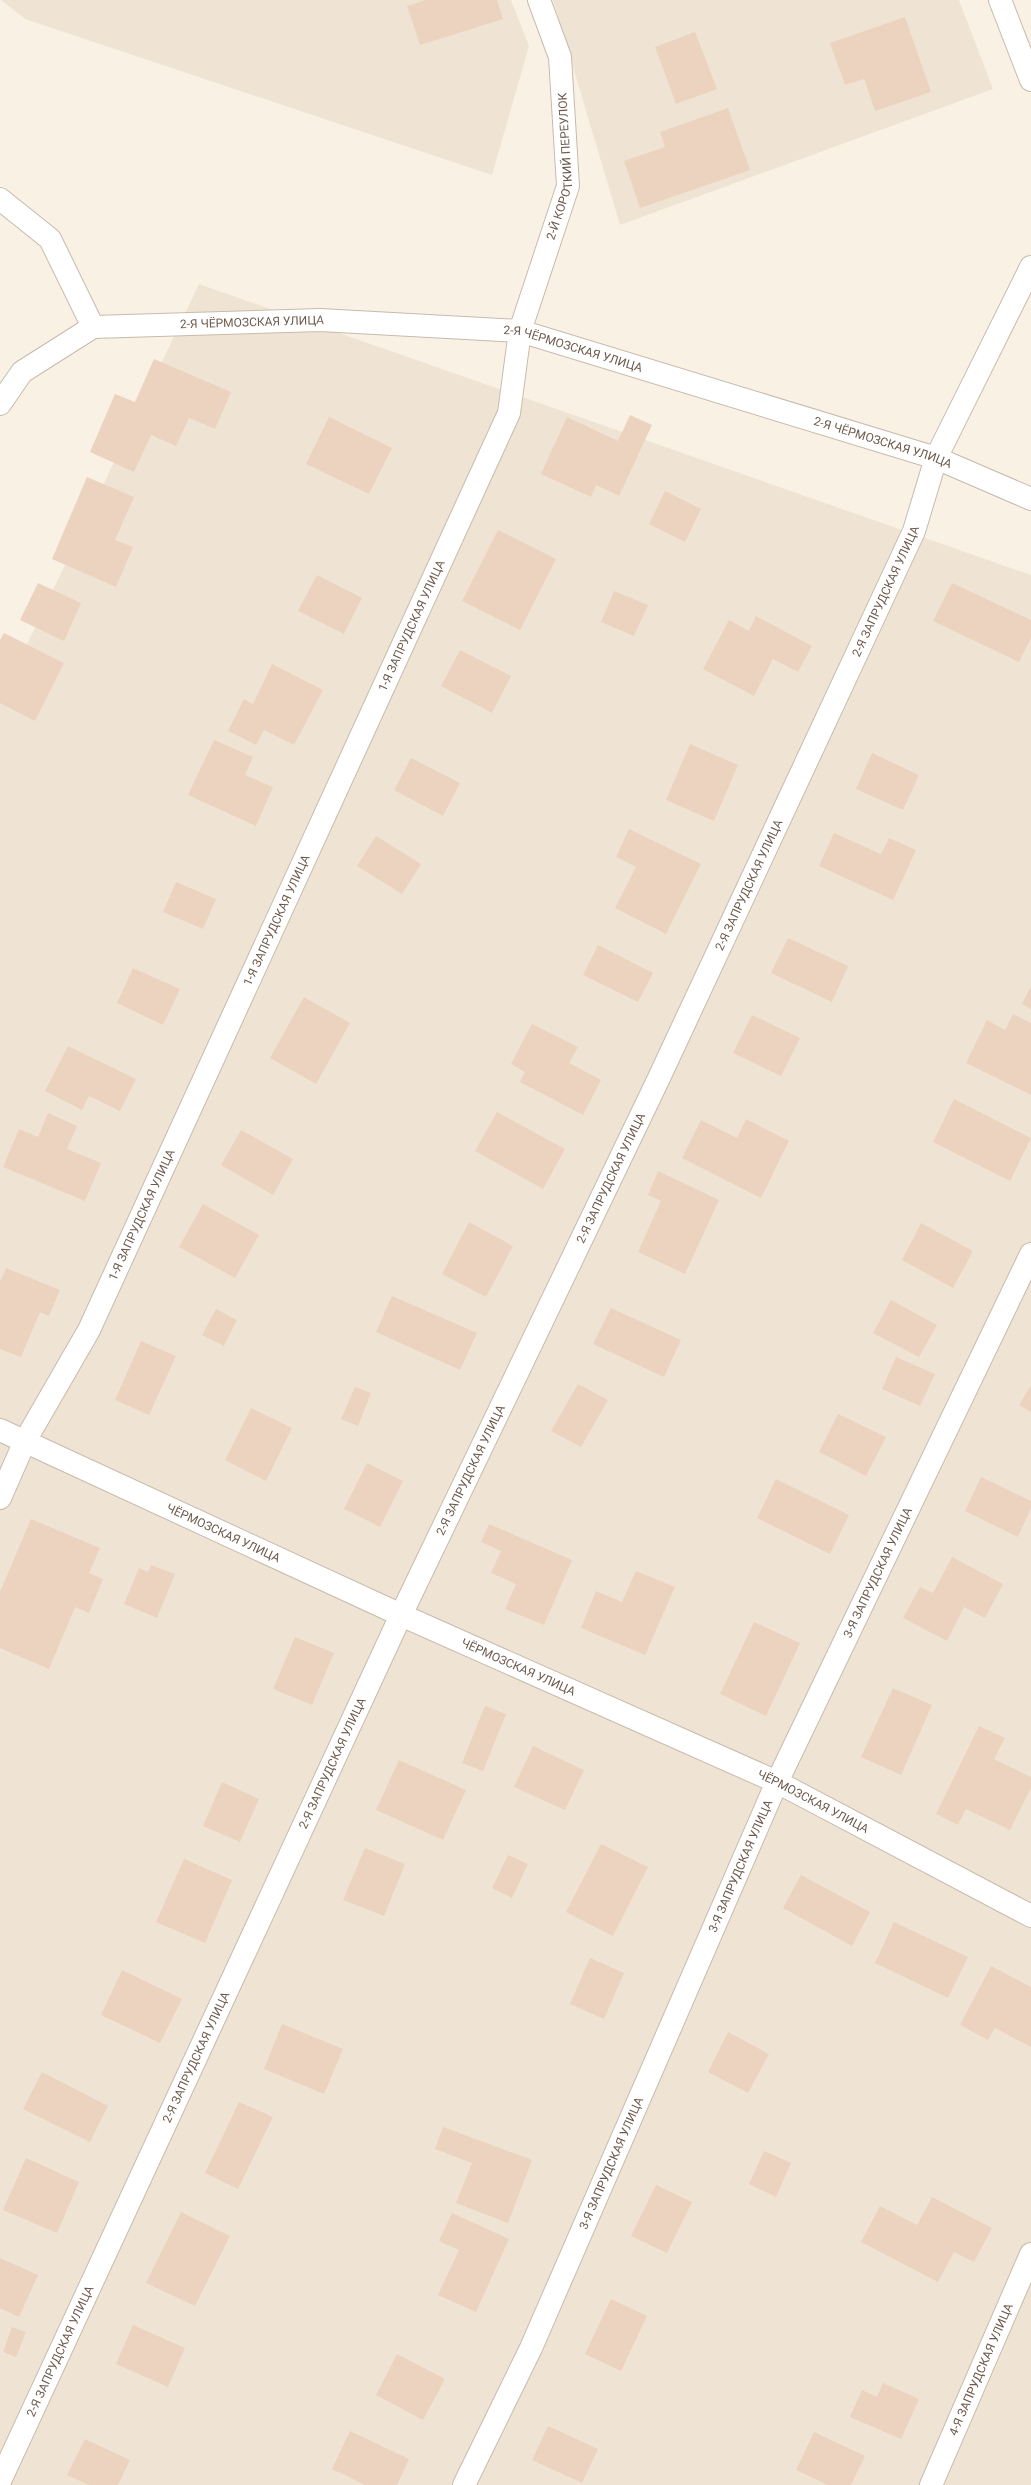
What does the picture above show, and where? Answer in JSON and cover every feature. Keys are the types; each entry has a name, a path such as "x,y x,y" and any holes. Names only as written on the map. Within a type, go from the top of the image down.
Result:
{"street":[{"name":"2-Й КОРОТКИЙ ПЕРЕУЛОК","path":"520,331 568,186 560,57 539,0"},
{"path":"1000,0 1031,80"},
{"path":"0,199 50,239 93,327 22,372 0,404"},
{"name":"2-Я ЗАПРУДСКАЯ УЛИЦА","path":"0,2480 401,1615 658,1080 914,530 936,458 1031,267"},
{"name":"2-Я ЧЁРМОЗСКАЯ УЛИЦА","path":"93,327 320,320 520,331 936,458 1031,499"},
{"name":"1-Я ЗАПРУДСКАЯ УЛИЦА","path":"0,1498 25,1441 89,1330 509,412 520,331"},
{"name":"3-Я ЗАПРУДСКАЯ УЛИЦА","path":"464,2485 531,2348 777,1782 1031,1254"},
{"name":"ЧЁРМОЗСКАЯ УЛИЦА","path":"0,1430 401,1615 777,1782 1031,1916"},
{"name":"4-Я ЗАПРУДСКАЯ УЛИЦА","path":"932,2485 1031,2254"}],"shaded area":[{"path":"1,0 511,0 529,46 492,175 25,19"},
{"path":"553,0 959,0 993,89 620,225"},
{"path":"199,284 1031,575 1031,2485 0,2485 0,701"}],"building":[{"path":"425,0 497,0 503,19 420,45 407,6"},
{"path":"905,17 931,92 875,111 864,79 845,85 830,43"},
{"path":"695,32 717,89 676,104 655,47"},
{"path":"728,108 750,170 640,208 624,161 665,147 660,132"},
{"path":"154,359 231,392 215,429 189,418 176,446 151,435 134,472 90,452 115,394 135,402"},
{"path":"630,415 652,425 619,496 596,485 591,497 541,474 567,417 618,441"},
{"path":"329,417 392,448 369,494 306,464"},
{"path":"87,477 134,497 115,540 133,547 116,587 52,559"},
{"path":"665,491 701,509 685,542 649,524"},
{"path":"498,530 556,559 520,630 462,601"},
{"path":"317,575 362,598 344,634 298,611"},
{"path":"38,583 81,603 64,641 20,620"},
{"path":"952,583 1031,620 1031,638 1019,662 933,621"},
{"path":"614,591 648,605 634,636 601,622"},
{"path":"756,616 812,646 798,672 773,659 754,696 703,669 729,620 749,631"},
{"path":"4,633 64,663 35,721 0,703 0,640"},
{"path":"460,650 511,676 492,713 441,686"},
{"path":"272,664 323,690 294,745 264,730 256,745 228,731 244,699 253,704"},
{"path":"214,740 253,757 245,775 273,787 256,826 188,795"},
{"path":"690,744 738,765 714,821 666,800"},
{"path":"872,753 919,775 903,810 856,789"},
{"path":"411,758 460,783 443,816 394,790"},
{"path":"629,829 701,864 666,934 615,908 636,867 616,857"},
{"path":"834,833 881,854 889,838 916,850 893,900 819,866"},
{"path":"376,836 421,864 402,894 357,866"},
{"path":"176,882 216,899 203,929 163,912"},
{"path":"788,938 848,966 832,1002 771,973"},
{"path":"598,945 653,973 638,1002 583,975"},
{"path":"133,968 180,989 163,1025 117,1003"},
{"path":"1031,986 1031,1009 1022,1004"},
{"path":"304,997 350,1023 316,1084 270,1058"},
{"path":"1013,1014 1031,1023 1031,1095 966,1063 987,1020 1005,1030"},
{"path":"752,1015 800,1038 781,1076 733,1053"},
{"path":"532,1024 578,1047 569,1063 601,1080 583,1115 520,1082 525,1072 511,1064"},
{"path":"68,1046 136,1079 120,1111 89,1096 82,1110 45,1091"},
{"path":"954,1099 1031,1138 1010,1181 933,1142"},
{"path":"497,1112 565,1149 543,1189 475,1151"},
{"path":"48,1113 77,1126 67,1149 101,1163 85,1201 3,1167 19,1129 38,1137"},
{"path":"746,1119 789,1141 761,1198 682,1158 701,1120 737,1138"},
{"path":"241,1130 293,1159 273,1195 221,1165"},
{"path":"658,1171 719,1200 685,1274 638,1252 661,1201 648,1195"},
{"path":"203,1204 259,1235 235,1278 179,1247"},
{"path":"469,1222 513,1246 486,1297 442,1274"},
{"path":"921,1223 973,1251 953,1288 902,1260"},
{"path":"6,1268 60,1290 49,1316 40,1312 21,1357 0,1349 0,1282"},
{"path":"392,1296 477,1333 460,1370 376,1332"},
{"path":"891,1300 937,1325 919,1357 873,1333"},
{"path":"611,1308 681,1340 664,1377 593,1344"},
{"path":"216,1309 237,1320 224,1346 202,1335"},
{"path":"141,1341 176,1356 149,1415 115,1400"},
{"path":"896,1357 935,1374 920,1406 882,1389"},
{"path":"578,1384 608,1400 581,1447 551,1431"},
{"path":"1031,1385 1031,1412 1019,1405"},
{"path":"355,1387 371,1393 358,1426 341,1419"},
{"path":"251,1408 292,1428 266,1481 225,1460"},
{"path":"838,1414 886,1437 866,1476 819,1452"},
{"path":"367,1463 403,1481 380,1527 344,1509"},
{"path":"981,1477 1031,1501 1031,1508 1018,1537 965,1511"},
{"path":"776,1479 849,1515 830,1554 757,1518"},
{"path":"31,1519 100,1548 89,1573 103,1579 89,1613 75,1607 49,1669 0,1648 0,1592"},
{"path":"489,1524 572,1560 544,1625 505,1609 516,1584 491,1573 501,1551 481,1542"},
{"path":"952,1557 1003,1584 985,1618 964,1607 947,1641 903,1618 920,1587 933,1593"},
{"path":"151,1565 175,1574 157,1618 124,1604 139,1568 148,1572"},
{"path":"636,1571 675,1587 645,1655 581,1628 596,1591 622,1602"},
{"path":"754,1622 800,1643 766,1716 720,1694"},
{"path":"295,1637 334,1653 312,1705 273,1689"},
{"path":"893,1688 932,1705 901,1775 861,1757"},
{"path":"485,1706 506,1714 483,1771 462,1763"},
{"path":"979,1726 1005,1738 994,1759 1031,1777 1031,1788 1010,1830 966,1809 958,1825 936,1814"},
{"path":"533,1746 584,1770 565,1810 514,1787"},
{"path":"399,1760 466,1790 443,1840 376,1810"},
{"path":"222,1782 259,1799 240,1842 203,1826"},
{"path":"601,1844 648,1867 613,1936 566,1912"},
{"path":"365,1848 405,1864 384,1916 343,1900"},
{"path":"508,1855 528,1864 512,1898 492,1888"},
{"path":"184,1859 232,1880 205,1943 156,1922"},
{"path":"801,1875 870,1912 852,1946 783,1908"},
{"path":"894,1922 968,1957 948,1998 875,1963"},
{"path":"590,1958 624,1973 604,2019 570,2004"},
{"path":"991,1966 1031,1987 1031,2047 995,2028 988,2040 960,2025"},
{"path":"122,1970 182,1999 160,2043 101,2015"},
{"path":"282,2024 343,2049 324,2094 264,2069"},
{"path":"728,2032 769,2054 748,2093 708,2072"},
{"path":"42,2072 108,2106 90,2142 23,2109"},
{"path":"239,2102 273,2117 238,2189 205,2173"},
{"path":"443,2127 532,2160 508,2223 456,2203 472,2163 435,2149"},
{"path":"764,2151 791,2163 776,2197 749,2184"},
{"path":"26,2158 79,2182 57,2233 3,2210"},
{"path":"656,2185 692,2202 667,2253 631,2236"},
{"path":"932,2197 992,2228 974,2262 954,2252 938,2282 861,2242 880,2206 917,2225"},
{"path":"181,2212 230,2236 195,2306 146,2283"},
{"path":"452,2213 509,2239 476,2312 438,2295 459,2250 439,2241"},
{"path":"0,2258 38,2275 19,2317 0,2308"},
{"path":"611,2299 647,2316 621,2371 585,2354"},
{"path":"133,2325 185,2348 168,2387 116,2364"},
{"path":"12,2327 26,2332 16,2357 3,2352"},
{"path":"397,2354 445,2379 423,2420 376,2395"},
{"path":"883,2383 919,2399 901,2439 850,2417 862,2390 877,2397"},
{"path":"548,2426 598,2449 582,2483 532,2460"},
{"path":"350,2431 409,2459 397,2485 365,2485 332,2469"},
{"path":"814,2432 865,2456 851,2485 828,2485 796,2470"},
{"path":"85,2439 130,2460 118,2485 89,2485 67,2475"}]}
